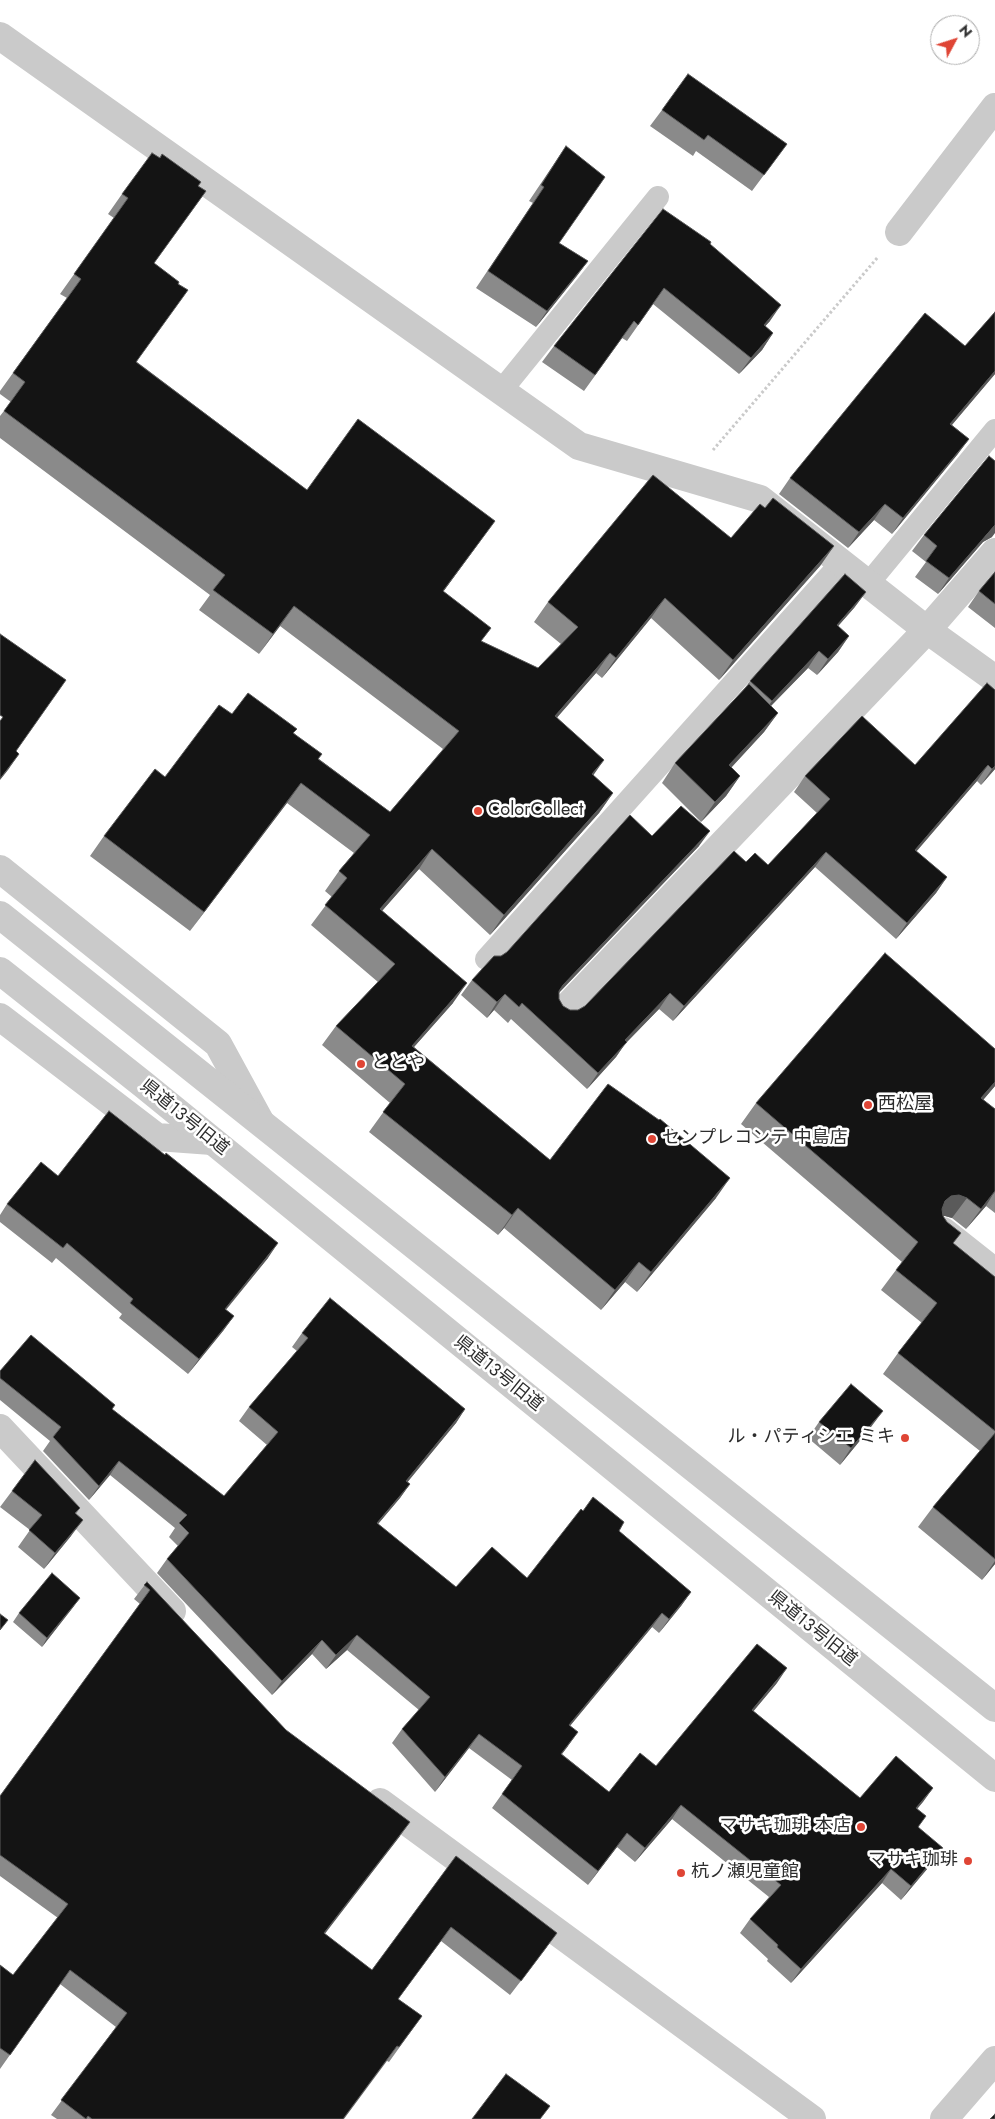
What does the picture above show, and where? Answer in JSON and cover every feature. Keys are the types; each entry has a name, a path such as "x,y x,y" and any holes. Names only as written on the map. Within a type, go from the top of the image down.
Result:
{"street":[{"path":"0,36 76,92 579,446 760,499 928,630 995,679"},
{"path":"899,232 995,107"},
{"path":"563,1011 928,630 995,552"},
{"path":"0,869 218,1044 260,1121"},
{"path":"0,915 995,1708"},
{"name":"県道13号旧道","path":"0,971 144,1085 995,1778"},
{"path":"0,1017 157,1137 212,1141"},
{"path":"943,1232 995,1272"},
{"path":"0,1428 191,1632"},
{"path":"358,1786 812,2119"},
{"path":"944,2119 995,2060"}],"lane":[{"path":"501,391 658,197"},
{"path":"868,584 995,430"},
{"path":"486,960 841,563"}],"path":[{"path":"689,479 899,232"}],"building":[{"path":"688,74 787,144 764,175 708,135 704,140 662,110"},
{"path":"566,146 605,177 559,243 588,261 547,311 488,271 544,187 541,185"},
{"path":"152,153 160,158 162,154 201,182 198,186 206,191 154,263 179,282 178,284 188,290 136,362 307,490 358,419 495,521 443,591 491,628 481,641 538,668 578,627 548,602 653,475 731,538 760,504 765,508 773,498 834,546 733,660 665,598 616,658 610,653 555,716 604,760 592,774 613,793 504,915 432,849 380,909 467,983 412,1046 550,1160 608,1084 660,1119 730,1178 651,1272 639,1262 615,1290 518,1208 512,1215 383,1112 405,1084 336,1026 395,964 325,905 347,878 339,871 370,835 301,783 204,912 104,836 155,769 165,777 219,705 232,714 248,693 297,729 293,733 322,754 318,759 390,812 459,731 294,606 273,634 213,590 225,575 4,411 25,382 13,373 81,279 74,274 128,198 122,194"},
{"path":"663,209 711,242 710,244 781,305 764,325 773,333 751,358 664,288 638,325 634,321 595,375 554,346"},
{"path":"995,312 995,371 950,424 969,439 903,518 885,504 859,532 790,478 925,313 965,346"},
{"path":"989,456 995,461 995,525 949,578 926,561 937,546 924,535"},
{"path":"995,572 995,604 979,591"},
{"path":"845,574 866,592 837,625 849,636 828,659 819,651 772,701 750,681"},
{"path":"0,634 66,680 16,751 19,754 0,779 0,721 3,717 0,715"},
{"path":"987,683 995,690 995,766 992,769 988,765 915,850 947,877 907,923 826,852 684,1006 670,993 625,1040 627,1042 598,1073 522,1003 519,1007 505,994 497,1002 472,980 494,956 501,956 507,952 630,815 652,836 681,806 710,831 563,985 559,991 559,999 563,1006 570,1010 578,1010 585,1006 734,851 746,862 755,853 768,865 830,799 805,776 862,716 915,765"},
{"path":"749,684 778,713 729,765 740,776 715,802 675,763"},
{"path":"885,953 995,1049 995,1082 981,1098 995,1109 995,1191 981,1209 967,1198 959,1195 951,1196 945,1201 942,1209 943,1216 947,1222 961,1233 953,1243 995,1277 995,1431 898,1353 937,1303 896,1270 918,1242 756,1103"},
{"path":"109,1111 165,1155 166,1153 278,1243 225,1309 234,1316 199,1359 130,1303 133,1299 67,1243 63,1248 7,1204 41,1162 58,1176"},
{"path":"330,1298 465,1409 406,1481 410,1484 377,1523 456,1587 492,1547 527,1578 581,1509 583,1511 593,1497 624,1522 619,1531 691,1592 669,1619 662,1613 569,1725 578,1732 561,1754 609,1792 640,1753 656,1766 757,1644 787,1668 752,1710 860,1798 896,1756 933,1788 916,1808 926,1816 918,1827 943,1848 911,1886 891,1869 801,1969 750,1919 781,1885 681,1805 645,1848 627,1833 598,1871 502,1794 522,1766 479,1734 445,1777 402,1729 430,1697 357,1635 336,1655 322,1640 282,1681 167,1559 189,1533 179,1523 187,1515 119,1461 99,1486 53,1437 61,1427 0,1378 0,1371 31,1335 115,1405 112,1409 224,1496 278,1432 249,1407 308,1338 302,1333"},
{"path":"851,1384 883,1411 851,1448 819,1422"},
{"path":"995,1433 995,1559 933,1507"},
{"path":"35,1460 80,1508 75,1513 83,1520 55,1553 29,1530 42,1515 12,1491"},
{"path":"52,1573 80,1598 47,1638 19,1613"},
{"path":"147,1582 286,1730 410,1822 324,1933 372,1970 456,1856 557,1933 521,1981 451,1927 398,1999 422,2016 399,2047 397,2046 343,2119 92,2119 88,2116 86,2119 61,2100 127,2013 70,1970 10,2055 0,2048 0,1965 13,1975 68,1904 0,1855 0,1796 150,1590 144,1585"},
{"path":"0,1614 8,1620 0,1630"},
{"path":"506,2074 550,2106 540,2119 472,2119"}],"place":[{"name":"ColorCollect","path":"478,811"},
{"name":"ととや","path":"361,1064"},
{"name":"西松屋","path":"868,1105"},
{"name":"センプレコンテ 中島店","path":"652,1139"},
{"name":"ル・パティシエ ミキ","path":"905,1438"},
{"name":"マサキ珈琲 本店","path":"861,1827"},
{"name":"マサキ珈琲","path":"968,1861"},
{"name":"杭ノ瀬児童館","path":"681,1873"}]}
